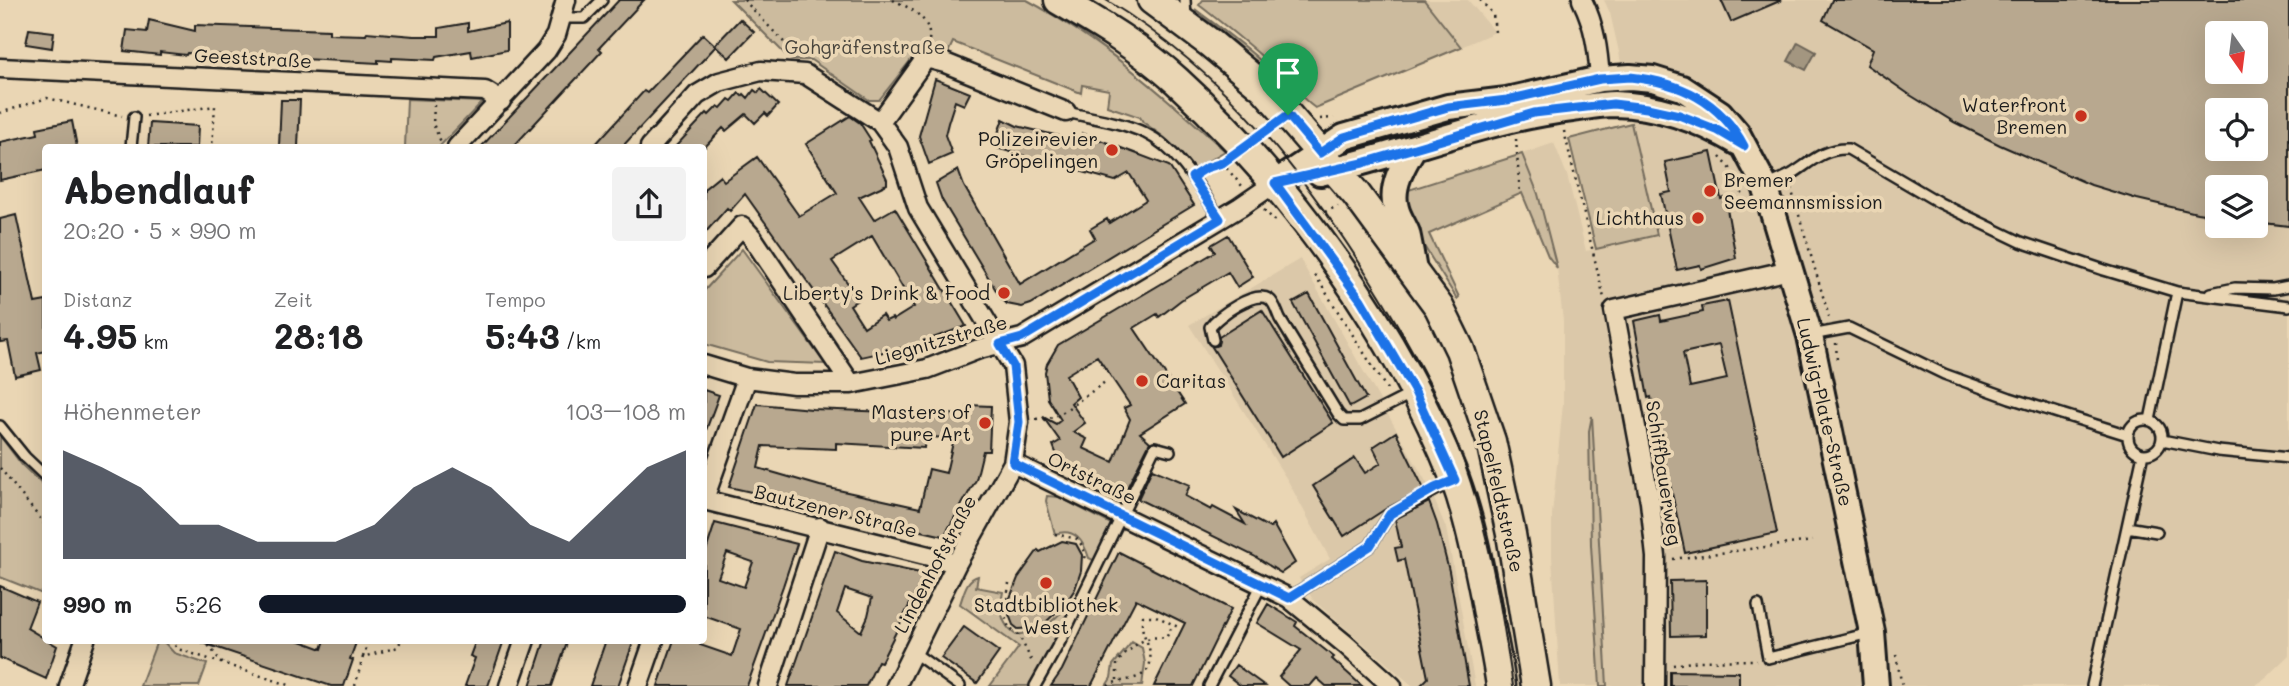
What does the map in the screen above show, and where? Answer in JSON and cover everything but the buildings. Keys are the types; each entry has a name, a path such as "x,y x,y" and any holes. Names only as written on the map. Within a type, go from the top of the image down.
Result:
{"main road":[{"name":"Stapelfeldtstraße","path":"1059,0 1110,30 1176,80 1233,156 1275,183 1361,300 1405,397 1455,480 1474,543 1501,686"},
{"name":"Stapelfeldtstraße","path":"1152,0 1185,12 1264,88 1328,161 1439,307 1460,350 1491,441 1511,534 1536,686"}],"street":[{"path":"1582,0 1591,18 1597,43 1601,88 1613,104"},
{"path":"460,144 546,51 563,8"},
{"path":"880,122 926,58 946,62 1066,112"},
{"name":"Geeststraße","path":"0,68 485,91 501,101"},
{"path":"653,144 696,95 719,82 761,71 805,74 880,122 898,147 918,208 1013,366 1019,422 1013,463"},
{"name":"Ludwig-Plate-Straße","path":"1328,161 1344,137 1448,107 1507,100 1600,79 1653,79 1682,88 1720,113 1737,133 1765,186 1810,336 1872,632 1876,686"},
{"path":"1275,183 1328,161 1414,147 1534,113 1613,104 1679,115 1717,130 1744,146"},
{"path":"1414,147 1403,165 1394,198 1406,231 1414,271"},
{"name":"Liegnitzstraße","path":"707,366 747,378 794,384 851,384 927,369 979,349 1022,338 1275,183"},
{"path":"707,265 741,226 752,237 851,384"},
{"path":"1614,310 1790,270"},
{"name":"Schiffbauerweg","path":"1614,310 1650,502 1656,557 1655,686"},
{"path":"707,491 747,378"},
{"name":"Ortstraße","path":"1013,463 1289,598 1392,686"},
{"name":"Lindenhofstraße","path":"897,686 957,563 1013,463"},
{"name":"Bautzener Straße","path":"707,500 957,563"},
{"path":"768,686 820,527"},
{"path":"69,686 84,644"},
{"path":"509,686 524,644"},
{"path":"638,686 653,644"}],"lane":[{"path":"563,8 584,18 602,0"},
{"path":"1066,112 1145,133 1178,159 1220,219"},
{"path":"131,144 134,117"},
{"path":"1765,186 1790,175 1825,152 1847,149 1940,203 2021,242 2177,292 2289,306"},
{"path":"2205,294 2235,288 2273,289 2289,286"},
{"path":"2150,421 2177,292"},
{"path":"1213,340 1209,327 1215,321 1245,301 1257,297 1266,298 1273,303 1334,416 1344,420 1360,420 1405,397"},
{"path":"1810,336 1849,328 1944,374 2128,435"},
{"path":"2150,421 2160,428 2162,440 2153,452 2143,454 2132,449 2128,435 2134,424 2150,421"},
{"path":"0,426 42,473"},
{"path":"2162,440 2218,451 2289,458"},
{"path":"1037,682 1123,516 1155,447 1170,451"},
{"path":"2092,686 2143,454"},
{"path":"1289,598 1370,546 1390,514 1435,488 1455,480"},
{"path":"2127,527 2157,532"},
{"path":"1209,686 1262,584"},
{"path":"1758,605 1768,658 1872,632"},
{"path":"913,652 960,686"}],"path":[{"path":"744,0 799,58 805,74"},
{"path":"893,0 924,19 930,35 926,58"},
{"path":"1480,0 1493,14 1495,32"},
{"path":"435,88 433,124 442,144"},
{"path":"1563,128 1605,305 1614,310"},
{"path":"1520,195 1516,139 1525,137"},
{"path":"1717,154 1730,168 1745,195 1751,216"},
{"path":"1192,177 1233,156"},
{"path":"1596,268 1602,266"},
{"path":"1316,275 1405,397"},
{"path":"1019,422 1056,417 1105,382"},
{"path":"0,468 42,521"},
{"path":"1055,534 1077,539 1086,557 1084,572 1093,575"},
{"path":"1656,557 1680,560 1812,541"},
{"path":"1009,583 1005,616 1009,628 1019,635 1037,682"},
{"path":"1108,686 1112,682 1129,681 1143,674 1149,665 1151,655 1142,632 1143,617 1156,616 1178,627"},
{"path":"1118,682 1117,663 1135,642 1166,638 1173,625"},
{"path":"173,644 177,649 292,686"},
{"path":"207,644 223,664"},
{"path":"355,686 368,644"},
{"path":"363,657 398,647 399,644"},
{"path":"1656,662 1677,666 1698,661 1748,661 1768,658"}],"shaded area":[{"path":"1424,0 1468,0 1495,32 1461,47"},
{"path":"1604,0 2289,0 2289,656 2254,686 1607,686 1592,420 1589,431 1591,545 1600,686 1560,686 1552,515 1563,403 1563,321 1557,268 1538,194 1522,154 1554,143 1567,175 1586,251 1657,235 1631,123 1610,13"},
{"path":"1798,42 1816,52 1806,70 1788,61"},
{"path":"1300,259 1429,487 1446,528 1475,686 1413,686 1314,601 1299,578 1330,559 1288,481 1189,325"}],"green space":[{"name":"Gohgräfenstraße","path":"731,0 1027,0 1106,50 1225,151 1194,169 1165,138 1140,117 1107,106 1109,90 1082,85 1081,93 953,42 947,55 932,49 918,51 879,100 869,100 811,60 791,60"},
{"path":"1203,0 1424,0 1461,47 1315,108 1260,55 1199,5"},
{"path":"1195,9 1263,63 1276,76 1292,100 1240,47"},
{"path":"407,99 482,102 442,144 405,144"},
{"path":"1631,123 1657,235 1596,249 1569,139"},
{"path":"1522,154 1538,194 1557,268 1548,256 1522,193 1429,234 1459,297 1457,299 1417,235 1399,193"},
{"path":"742,249 825,364 767,362 707,345 707,288"},
{"path":"1592,416 1607,686 1600,686 1591,545 1589,431"},
{"path":"0,436 22,465 42,484 42,594 0,577"},
{"path":"1047,496 1059,497 1113,525 1095,561 1089,558 1078,537 1062,532 1055,534"},
{"path":"978,576 976,587 1003,592 1002,616 1016,635 1042,630 1065,609 1070,610 1030,686 990,686 1019,647 960,604 968,583"},
{"path":"1132,642 1142,648 1145,663 1142,686 1106,686 1111,678 1113,665"},
{"path":"156,644 166,644 174,653 207,664 199,686 140,686"}],"tram line":[{"path":"1106,0 1191,61 1263,133 1327,214 1384,302 1433,390 1463,459 1491,558 1513,686"}],"place":[{"name":"Waterfront Bremen","path":"2081,116"},
{"name":"Polizeirevier Gröpelingen","path":"1112,150"},
{"name":"Bremer Seemannsmission","path":"1710,191"},
{"name":"Lichthaus","path":"1698,218"},
{"name":"Liberty's Drink & Food","path":"1004,293"},
{"name":"Caritas","path":"1142,381"},
{"name":"Masters of pure Art","path":"985,423"},
{"name":"Stadtbibliothek West","path":"1046,583"}],"route":[{"path":"1630,77 1653,79 1682,88 1720,113 1744,146 1717,130 1679,115 1613,104 1534,113 1363,163 1275,183 1361,300 1428,416 1455,480 1435,488 1390,514 1370,546 1289,598 1013,463 1019,422 1013,366 1000,344 1022,338 1220,219 1192,177 1206,168 1222,163 1288,115 1320,153 1344,137 1448,107 1507,100 1600,79 1630,77"}]}
